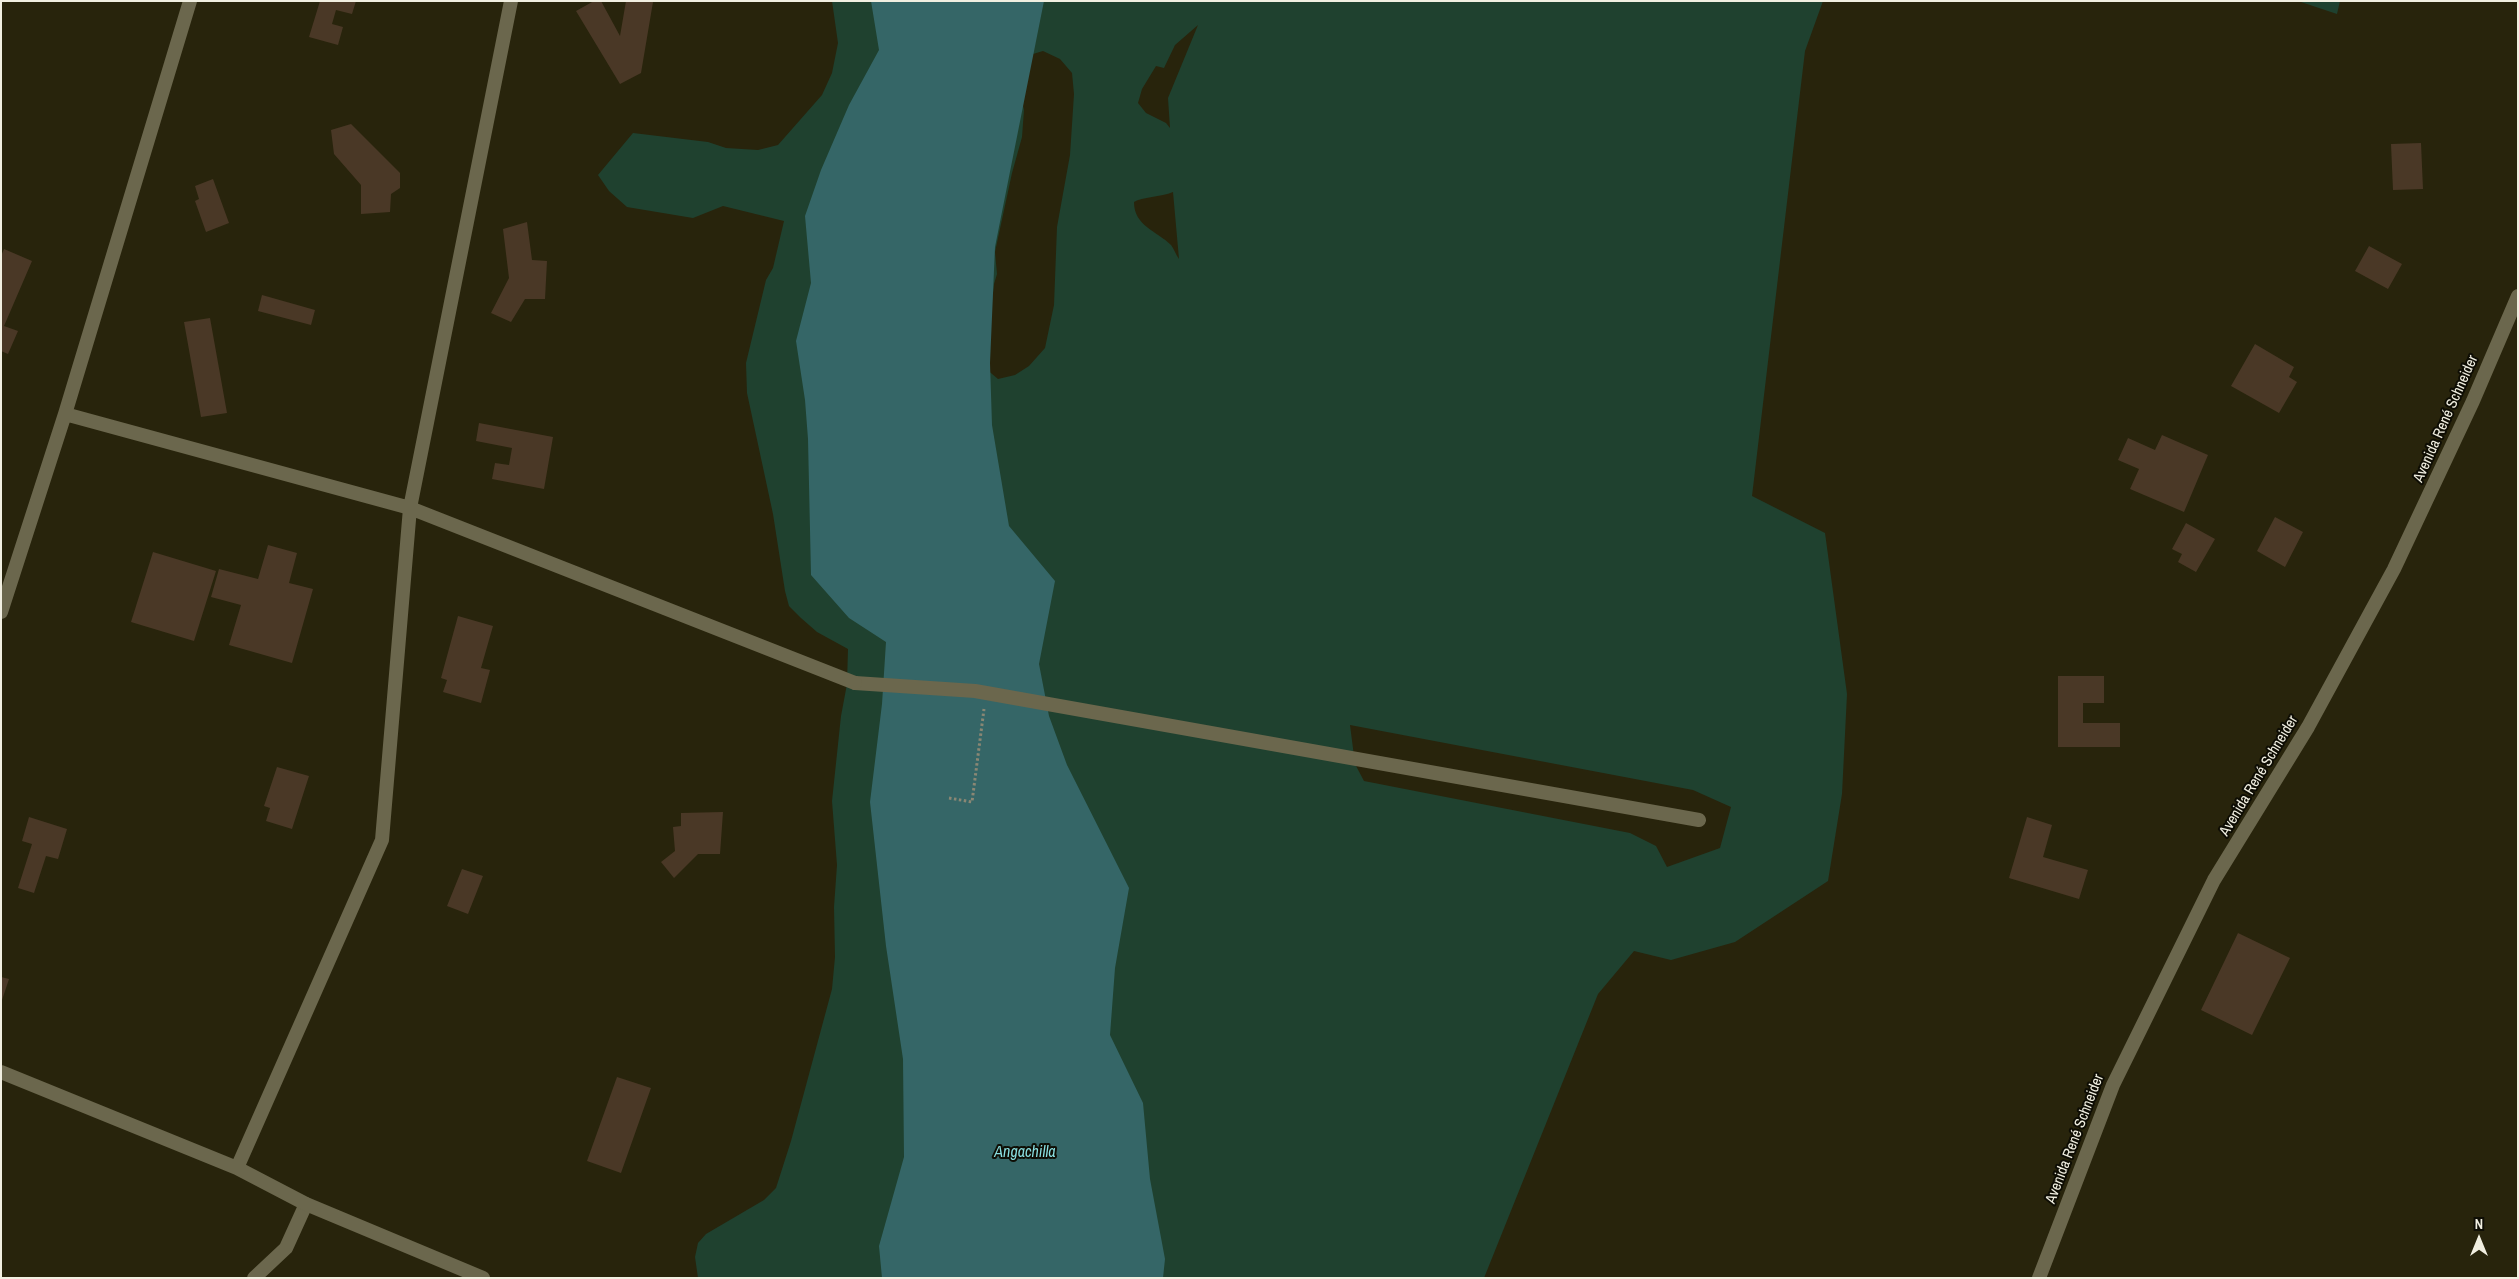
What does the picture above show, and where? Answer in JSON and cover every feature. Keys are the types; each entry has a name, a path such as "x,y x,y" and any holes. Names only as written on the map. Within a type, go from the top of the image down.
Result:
{"street":[{"path":"1,612 65,414 190,1"},
{"path":"237,1168 382,840 410,508 512,1"},
{"name":"Avenida René Schneider","path":"2039,1278 2117,1076 2214,880 2308,727 2394,569 2473,401 2518,296"},
{"path":"65,414 410,508 854,683 986,693 1699,820"},
{"path":"1,1072 237,1168 306,1204 484,1278"},
{"path":"254,1278 286,1248 306,1204"}],"path":[{"path":"949,798 972,802 986,693"}],"green space":[{"path":"832,1 1823,1 1805,51 1752,496 1825,533 1847,694 1842,794 1828,881 1735,942 1671,960 1634,951 1598,994 1484,1278 698,1278 695,1257 698,1243 706,1234 764,1200 776,1188 791,1141 832,989 835,957 834,907 837,865 832,801 841,716 847,684 848,649 817,632 789,606 773,514 747,393 746,363 766,280 773,268 784,221 723,206 693,218 627,207 609,191 598,175 633,133 708,142 726,148 758,150 778,145 822,95 832,73 838,43","holes":["1198,25 1168,98 1170,128 1166,123 1146,113 1138,103 1142,89 1156,66 1164,68 1175,45","1043,51 1060,59 1072,73 1074,94 1070,155 1057,227 1054,305 1045,348 1029,366 1015,375 998,379 985,368 994,284 997,274 995,252 1012,173 1022,137 1024,110 1018,83 1033,54","1173,192 1179,259 1171,245 1147,227 1138,217 1135,210 1134,202","1350,725 1693,790 1731,807 1720,848 1667,867 1656,846 1630,833 1364,781 1355,764"]},
{"path":"2298,1 2340,1 2337,14"}],"water":[{"name":"Angachilla","path":"871,1 1044,1 995,247 990,363 992,425 1009,526 1055,581 1039,664 1049,716 1067,765 1129,888 1115,968 1110,1035 1143,1103 1150,1179 1165,1259 1163,1278 882,1278 879,1246 904,1157 903,1059 886,946 870,802 882,704 886,642 849,618 811,575 808,439 805,400 796,341 811,283 805,216 821,170 849,105 879,50"}],"building":[{"path":"320,1 356,1 352,14 336,10 332,24 343,27 338,45 309,37"},
{"path":"594,1 601,1 620,36 626,1 653,2 641,73 620,84 576,11"},
{"path":"351,124 400,173 400,188 391,194 390,212 361,214 361,185 334,154 331,130"},
{"path":"2421,143 2423,189 2393,190 2391,144"},
{"path":"213,179 229,223 206,232 195,201 199,199 195,186"},
{"path":"527,222 532,260 547,261 545,299 525,299 511,322 491,313 509,278 503,229"},
{"path":"2369,246 2402,264 2388,289 2355,271"},
{"path":"4,249 32,261 4,326 18,331 8,354 1,351 1,256"},
{"path":"262,295 315,310 311,325 258,311"},
{"path":"210,318 227,413 201,417 184,322"},
{"path":"2255,344 2294,367 2289,377 2297,382 2279,413 2231,386"},
{"path":"479,423 553,437 544,489 492,479 495,463 509,465 512,448 476,441"},
{"path":"2162,435 2208,455 2184,512 2130,489 2139,469 2118,460 2128,438 2155,450"},
{"path":"2275,517 2303,532 2285,567 2257,551"},
{"path":"2186,523 2215,539 2196,572 2178,562 2182,554 2172,549"},
{"path":"268,545 297,553 289,583 313,589 292,663 229,645 241,605 211,597 219,569 258,579"},
{"path":"153,552 216,571 194,641 131,622"},
{"path":"458,616 493,626 481,668 490,670 481,703 443,692 447,680 441,678"},
{"path":"2058,676 2104,676 2104,703 2083,703 2083,723 2120,723 2120,747 2058,747"},
{"path":"277,767 309,776 292,829 266,821 270,808 264,806"},
{"path":"723,812 720,854 698,854 674,878 661,862 675,851 673,827 681,826 681,813"},
{"path":"29,817 67,829 58,859 46,856 34,893 18,888 32,844 22,841"},
{"path":"2027,817 2052,825 2043,857 2088,870 2079,899 2009,878"},
{"path":"462,869 483,876 468,914 447,906"},
{"path":"2238,933 2290,958 2252,1035 2201,1010"},
{"path":"1,977 9,979 2,1000 1,1000"},
{"path":"617,1077 651,1088 621,1173 587,1161"}]}
